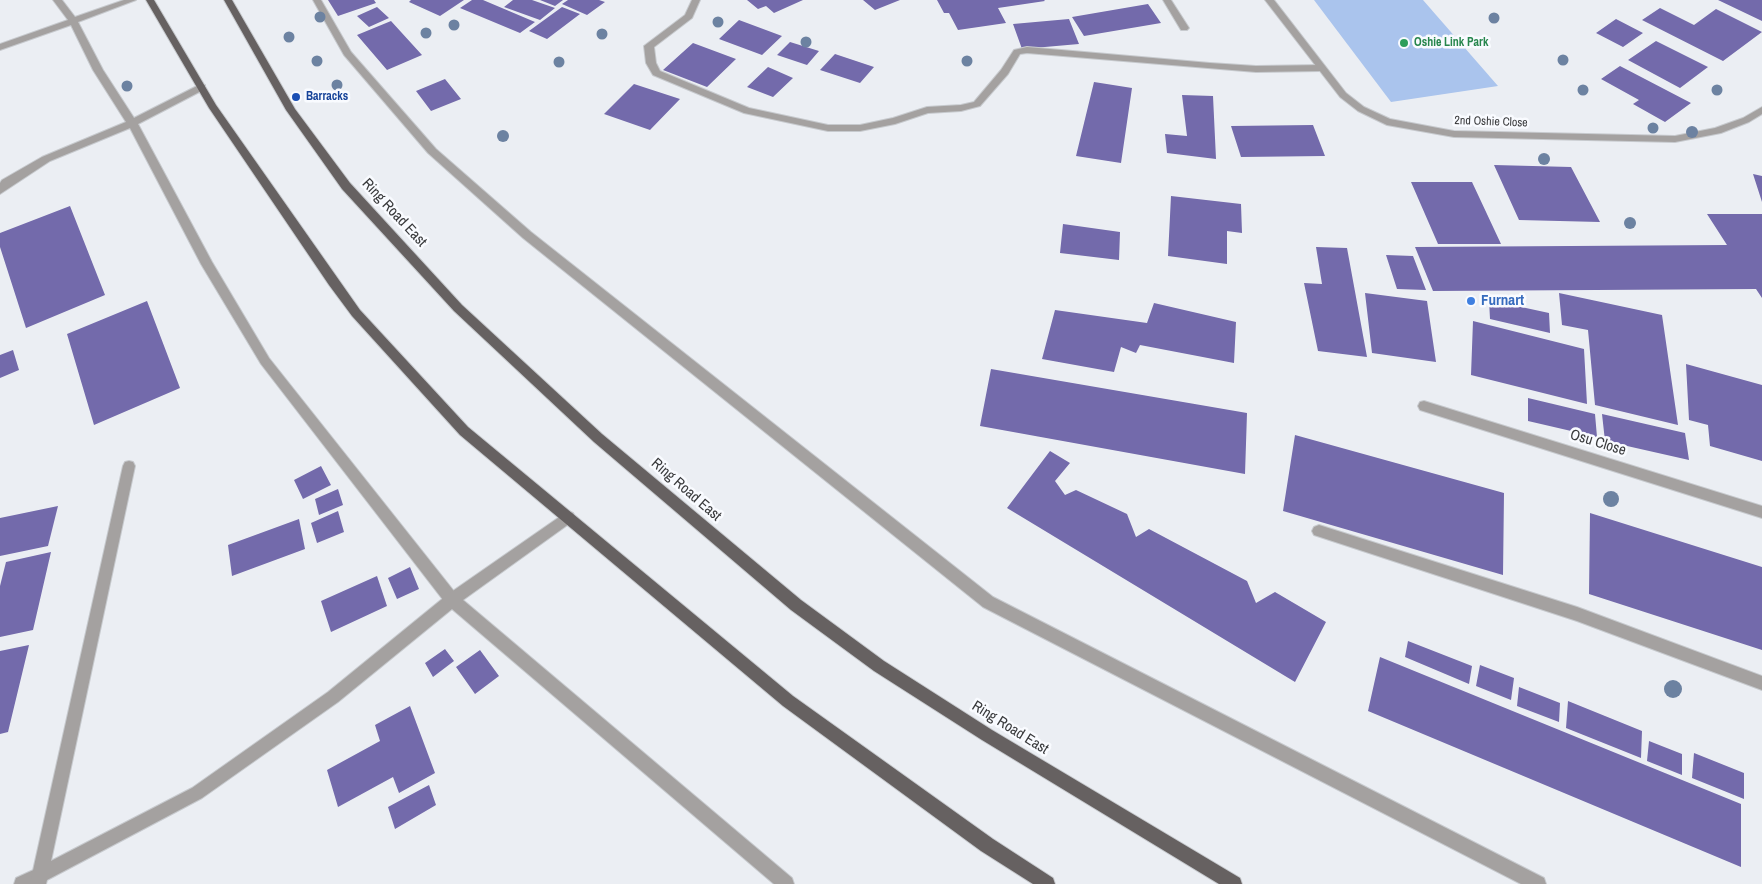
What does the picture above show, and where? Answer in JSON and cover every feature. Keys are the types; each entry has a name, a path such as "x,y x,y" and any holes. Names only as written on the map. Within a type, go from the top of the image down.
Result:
{"main road":[{"path":"150,0 202,88 322,266 356,313 464,431 788,701 987,845 1047,884"},
{"name":"Ring Road East","path":"228,0 291,110 346,186 458,308 598,438 796,605 879,666 1219,880 1234,884"}],"street":[{"path":"57,0 73,22 98,70 132,123 207,264 265,361 431,576 452,600 548,684 786,884"},
{"path":"0,47 132,0"},
{"path":"317,0 347,53 432,151 526,235 988,602 1538,884"},
{"path":"696,0 689,16 649,46 651,63 656,73 747,111 828,128 860,128 895,122 928,110 961,108 977,104 1005,72 1017,52 1028,50 1256,69 1321,68"},
{"path":"1167,0 1184,28"},
{"name":"2nd Oshie Close","path":"1269,0 1343,95 1361,110 1387,122 1454,134 1675,139 1717,131 1746,120 1762,110"},
{"path":"0,190 6,184 46,159 132,123 202,88"},
{"name":"Osu Close","path":"1424,406 1762,512"},
{"path":"39,879 129,466"},
{"path":"22,884 39,879 197,793 333,697 452,600 568,517"},
{"path":"1319,531 1577,614 1762,683"}],"shaded area":[{"name":"Oshie Link Park","path":"1314,0 1423,0 1498,86 1391,102"}],"building":[{"path":"328,0 374,0 376,3 338,16"},
{"path":"411,0 464,0 440,16 409,2"},
{"path":"472,0 483,0 535,22 520,33 460,8"},
{"path":"513,0 532,0 555,8 540,20 504,7"},
{"path":"540,0 563,0 555,6"},
{"path":"568,0 599,0 605,2 587,15 562,4"},
{"path":"747,0 803,0 774,13 766,6 758,9"},
{"path":"863,0 900,0 875,10"},
{"path":"937,0 1045,1 998,8 1006,23 958,30 949,13 944,13"},
{"path":"1718,0 1762,0 1762,21"},
{"path":"1148,4 1161,23 1084,36 1072,17"},
{"path":"377,7 389,18 369,27 357,16"},
{"path":"562,7 580,14 547,39 529,31"},
{"path":"1660,8 1694,25 1716,9 1762,32 1723,61 1642,20"},
{"path":"1069,19 1079,44 1022,49 1013,24"},
{"path":"1616,19 1643,33 1623,47 1596,33"},
{"path":"739,20 782,36 762,55 719,39"},
{"path":"391,21 422,55 387,70 357,35"},
{"path":"1656,41 1708,67 1680,88 1628,60"},
{"path":"790,42 819,51 807,65 777,55"},
{"path":"693,43 736,59 707,87 663,70"},
{"path":"835,54 874,67 860,83 820,70"},
{"path":"1620,66 1691,103 1665,122 1633,104 1639,100 1601,79"},
{"path":"768,67 793,78 773,97 747,87"},
{"path":"445,79 461,99 431,111 416,91"},
{"path":"1094,82 1132,88 1121,163 1076,156"},
{"path":"634,84 680,99 650,130 604,114"},
{"path":"1182,95 1213,96 1216,159 1167,153 1165,134 1187,136"},
{"path":"1313,125 1325,156 1241,157 1231,126"},
{"path":"1494,165 1571,167 1600,222 1519,220"},
{"path":"1753,174 1762,176 1762,202"},
{"path":"1411,182 1472,182 1501,244 1438,244"},
{"path":"1171,196 1241,204 1242,233 1227,231 1227,264 1168,256"},
{"path":"70,206 105,295 26,328 0,247 0,233"},
{"path":"1707,214 1762,214 1762,298 1756,289 1433,291 1415,247 1727,245"},
{"path":"1063,224 1120,232 1119,260 1060,253"},
{"path":"1316,247 1347,248 1367,357 1318,351 1304,283 1322,284"},
{"path":"1386,255 1413,256 1426,290 1397,289"},
{"path":"1365,293 1427,301 1436,362 1372,353"},
{"path":"1559,293 1662,315 1678,425 1595,405 1588,330 1562,325"},
{"path":"1489,300 1549,313 1550,333 1490,319"},
{"path":"147,301 180,388 94,425 67,334"},
{"path":"1154,303 1236,322 1234,363 1140,345 1136,353 1121,347 1114,372 1042,359 1055,310 1147,323"},
{"path":"1473,321 1584,349 1587,404 1471,375"},
{"path":"13,350 19,370 0,378 0,355"},
{"path":"1686,364 1762,385 1762,461 1710,446 1708,425 1689,420"},
{"path":"991,369 1247,413 1245,474 980,426"},
{"path":"1528,398 1595,414 1597,437 1528,421"},
{"path":"1602,414 1685,433 1689,460 1605,441"},
{"path":"1295,435 1504,493 1503,575 1283,511"},
{"path":"1050,451 1070,463 1055,481 1065,495 1076,490 1127,514 1136,537 1149,529 1247,581 1256,603 1275,592 1326,622 1295,682 1007,508"},
{"path":"321,466 331,485 303,499 294,480"},
{"path":"338,489 343,505 319,515 315,499"},
{"path":"58,506 48,546 0,556 0,518"},
{"path":"338,511 344,532 317,543 311,523"},
{"path":"1590,513 1762,567 1762,650 1589,594"},
{"path":"299,519 305,549 232,576 228,545"},
{"path":"51,552 33,630 0,637 0,586 6,562"},
{"path":"410,567 419,589 397,599 388,578"},
{"path":"377,576 387,606 331,632 321,601"},
{"path":"1408,641 1472,666 1469,684 1405,657"},
{"path":"29,645 8,732 0,734 0,651"},
{"path":"445,649 454,661 433,677 425,663"},
{"path":"480,650 499,676 475,694 456,667"},
{"path":"1380,657 1741,804 1741,867 1368,711"},
{"path":"1480,665 1514,678 1511,700 1476,686"},
{"path":"1519,687 1560,703 1559,722 1517,706"},
{"path":"1568,701 1642,731 1641,758 1566,728"},
{"path":"410,706 435,773 399,793 393,777 338,807 327,770 380,741 375,725"},
{"path":"1649,741 1682,754 1682,775 1647,761"},
{"path":"1694,753 1744,773 1744,799 1692,778"},
{"path":"429,785 436,805 395,829 388,807"}],"place":[{"name":"Oshie Link Park","path":"1404,43"},
{"name":"Barracks","path":"296,97"},
{"name":"Furnart","path":"1471,301"}]}
